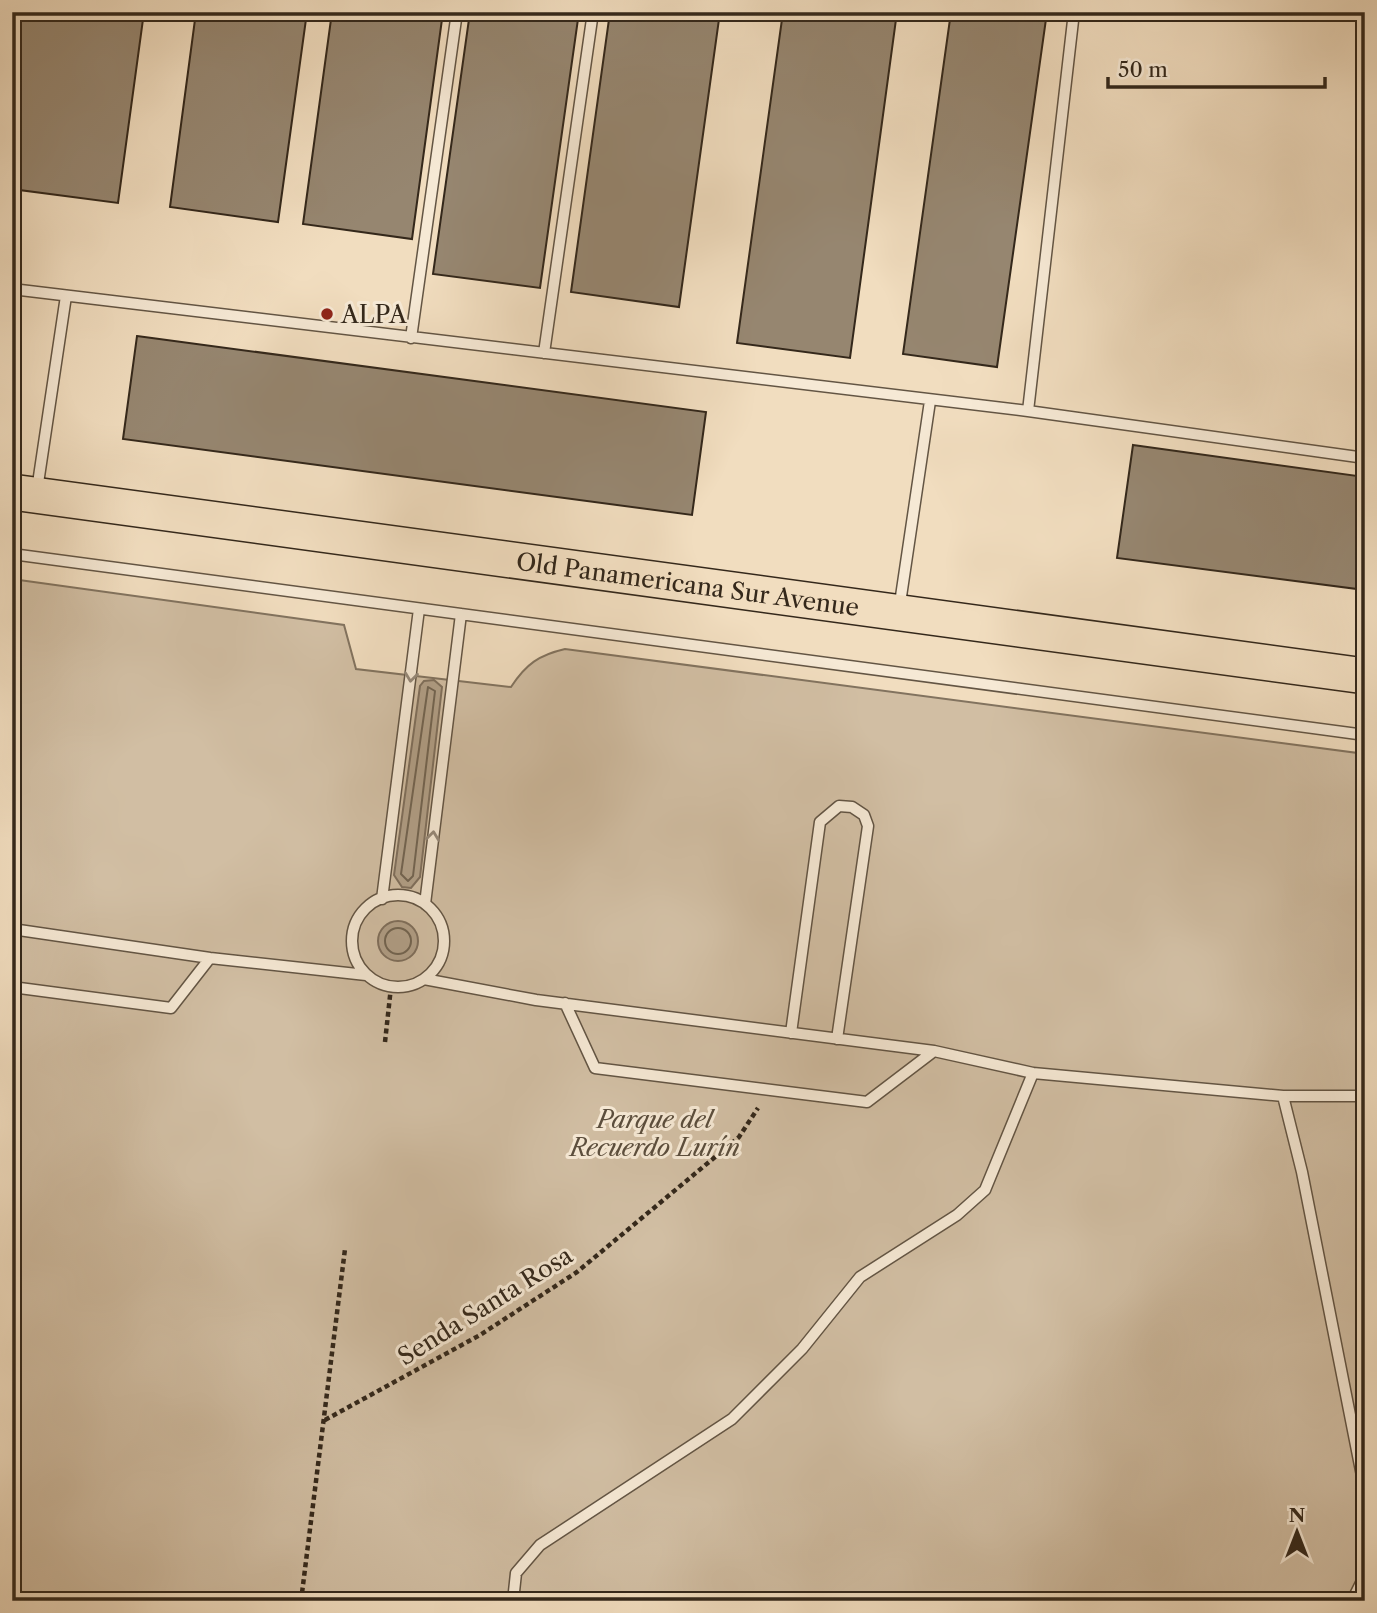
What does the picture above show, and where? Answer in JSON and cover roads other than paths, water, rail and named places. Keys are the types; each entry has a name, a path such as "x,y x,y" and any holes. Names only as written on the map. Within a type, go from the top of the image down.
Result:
{"main road":[{"name":"Old Panamericana Sur Avenue","path":"24,494 1365,676"}],"lane":[{"path":"411,338 457,12"},
{"path":"544,353 593,12"},
{"path":"1028,411 1074,12"},
{"path":"12,289 1028,411 1365,458"},
{"path":"24,494 66,296"},
{"path":"898,613 930,401"},
{"path":"12,554 1365,735"},
{"path":"382,899 419,609"},
{"path":"425,904 461,614"},
{"path":"791,1033 820,822 839,806 852,807 864,815 867,826 837,1039"},
{"path":"12,929 210,958 366,975 391,987 411,986 435,969 444,942 436,915 425,904 401,895 382,899 365,909 352,935 357,964 366,975"},
{"path":"12,987 171,1008 210,958"},
{"path":"424,979 565,1003 934,1051 1033,1073 1283,1096 1365,1096"},
{"path":"565,1003 595,1068 867,1102 934,1051"},
{"path":"513,1601 516,1573 540,1545 733,1419 802,1349 860,1277 957,1215 985,1190 1033,1073"},
{"path":"1283,1096 1302,1172 1365,1491"},
{"path":"1352,1601 1365,1575"}],"water":[{"path":"434,680 442,687 420,877 411,888 402,887 394,875 420,686 424,681"},
{"path":"398,921 412,927 418,941 412,955 398,961 384,955 378,941 384,927"}],"place":[{"name":"ALPA","path":"327,314"}],"park label":[{"name":"Parque del Recuerdo Lurín","path":"655,1133"}]}
